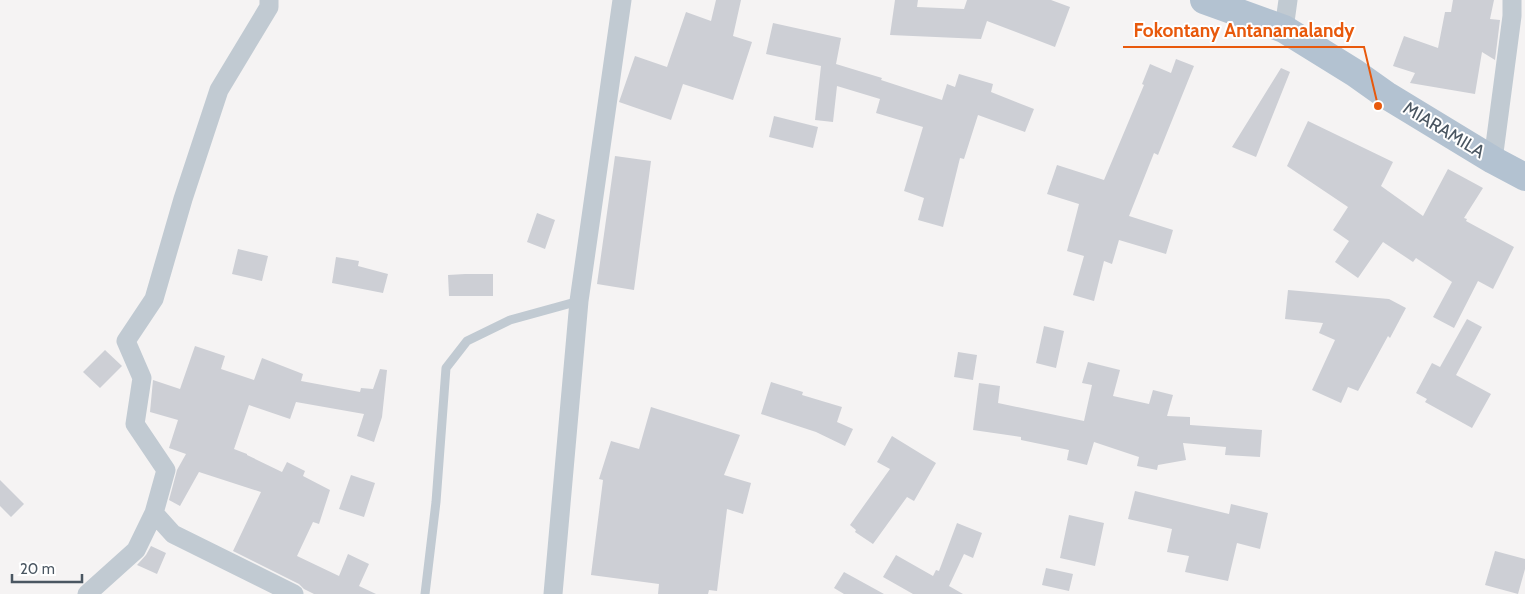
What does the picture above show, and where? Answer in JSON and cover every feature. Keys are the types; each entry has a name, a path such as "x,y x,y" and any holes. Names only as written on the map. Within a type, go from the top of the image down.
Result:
{"main road":[{"name":"MIARAMILA","path":"1204,0 1284,29 1355,73 1386,95 1493,160 1525,177"}],"street":[{"path":"87,594 136,550 154,513 166,470 136,424 142,378 126,341 154,300 183,199 219,90 269,7 269,0"},
{"path":"553,594 579,301 622,0"},
{"path":"1284,29 1288,0"},
{"path":"1493,160 1512,16 1512,0"},
{"path":"154,513 173,534 294,594"}],"lane":[{"path":"425,594 436,502 446,368 467,341 510,320 579,301"}],"building":[{"path":"716,0 741,0 733,36 752,42 733,100 683,84 671,120 619,102 635,56 667,67 686,12 711,21"},
{"path":"895,0 918,0 917,7 964,9 967,0 1051,0 1070,7 1055,47 987,21 981,39 890,35"},
{"path":"1453,0 1494,0 1490,19 1500,20 1495,60 1482,52 1475,94 1410,83 1415,73 1393,66 1404,36 1438,48 1445,12 1451,12"},
{"path":"773,23 841,38 836,64 882,78 881,80 942,100 947,84 955,87 959,74 993,84 991,92 1034,109 1025,132 978,115 964,159 960,158 943,227 918,220 924,198 904,191 923,127 876,113 880,99 837,86 833,122 815,120 821,66 766,54"},
{"path":"1176,59 1194,66 1158,155 1154,153 1129,216 1173,230 1166,254 1119,240 1112,264 1104,261 1094,301 1073,295 1084,256 1067,251 1079,204 1047,194 1057,165 1104,180 1144,85 1142,84 1150,64 1171,73"},
{"path":"1281,68 1290,72 1256,157 1232,147"},
{"path":"774,116 818,127 813,148 769,137"},
{"path":"1308,121 1393,162 1381,186 1423,216 1448,169 1483,188 1464,218 1467,219 1466,221 1514,247 1493,289 1478,281 1454,328 1433,317 1452,282 1416,258 1413,262 1383,242 1358,278 1335,262 1349,241 1333,230 1348,207 1287,166"},
{"path":"615,156 651,161 634,290 597,284"},
{"path":"537,213 555,220 545,249 527,242"},
{"path":"238,249 268,256 262,281 232,274"},
{"path":"336,257 359,261 358,266 388,274 383,293 332,283"},
{"path":"493,274 493,296 449,296 448,275"},
{"path":"1288,290 1389,299 1406,308 1390,338 1388,336 1358,391 1348,387 1341,403 1312,390 1335,340 1319,333 1323,323 1285,319"},
{"path":"1467,319 1482,327 1456,375 1491,394 1472,428 1425,402 1427,399 1416,393 1432,363 1440,367"},
{"path":"1044,326 1064,331 1056,368 1036,363"},
{"path":"195,346 225,356 221,369 254,380 262,358 303,374 301,381 360,392 361,388 373,389 380,369 387,370 382,417 374,442 357,436 364,414 296,402 290,419 249,405 234,449 282,472 287,462 305,471 303,476 330,490 319,524 313,522 297,556 339,576 348,554 369,564 359,586 376,594 314,594 299,584 233,551 261,492 199,472 180,506 169,500 177,470 186,454 169,448 178,420 150,412 153,380 180,389"},
{"path":"105,350 122,366 100,388 83,372"},
{"path":"958,352 977,355 973,380 954,377"},
{"path":"1088,362 1120,370 1113,396 1149,404 1153,390 1173,395 1167,416 1190,417 1190,425 1262,430 1260,457 1225,455 1226,447 1183,443 1186,460 1158,465 1157,470 1137,466 1139,457 1094,442 1087,465 1067,460 1069,450 1021,440 1021,437 973,430 979,383 1000,386 998,403 1084,421 1092,385 1082,383"},
{"path":"771,382 803,392 802,395 842,407 837,422 853,429 845,446 816,432 761,414"},
{"path":"651,407 740,435 724,475 751,483 743,514 727,509 717,591 709,590 708,594 658,594 659,584 591,575 603,480 599,479 611,441 639,449"},
{"path":"892,436 936,463 914,501 907,497 873,544 855,532 856,530 850,525 890,469 877,462"},
{"path":"351,475 375,483 364,517 339,509"},
{"path":"0,480 24,504 11,517 0,506"},
{"path":"1135,491 1229,514 1231,504 1268,513 1260,549 1237,543 1228,581 1185,572 1189,556 1167,552 1172,529 1128,519"},
{"path":"1069,515 1104,523 1095,566 1060,558"},
{"path":"957,523 982,533 973,558 964,554 949,586 963,594 913,594 883,577 896,555 933,576 936,570 939,571"},
{"path":"151,546 166,553 157,574 137,565"},
{"path":"1495,551 1525,559 1525,569 1518,594 1485,585"},
{"path":"1046,568 1073,574 1069,591 1042,585"},
{"path":"844,572 884,594 844,594 834,588"}],"place":[{"name":"Fokontany Antanamalandy","path":"1378,106"}]}
